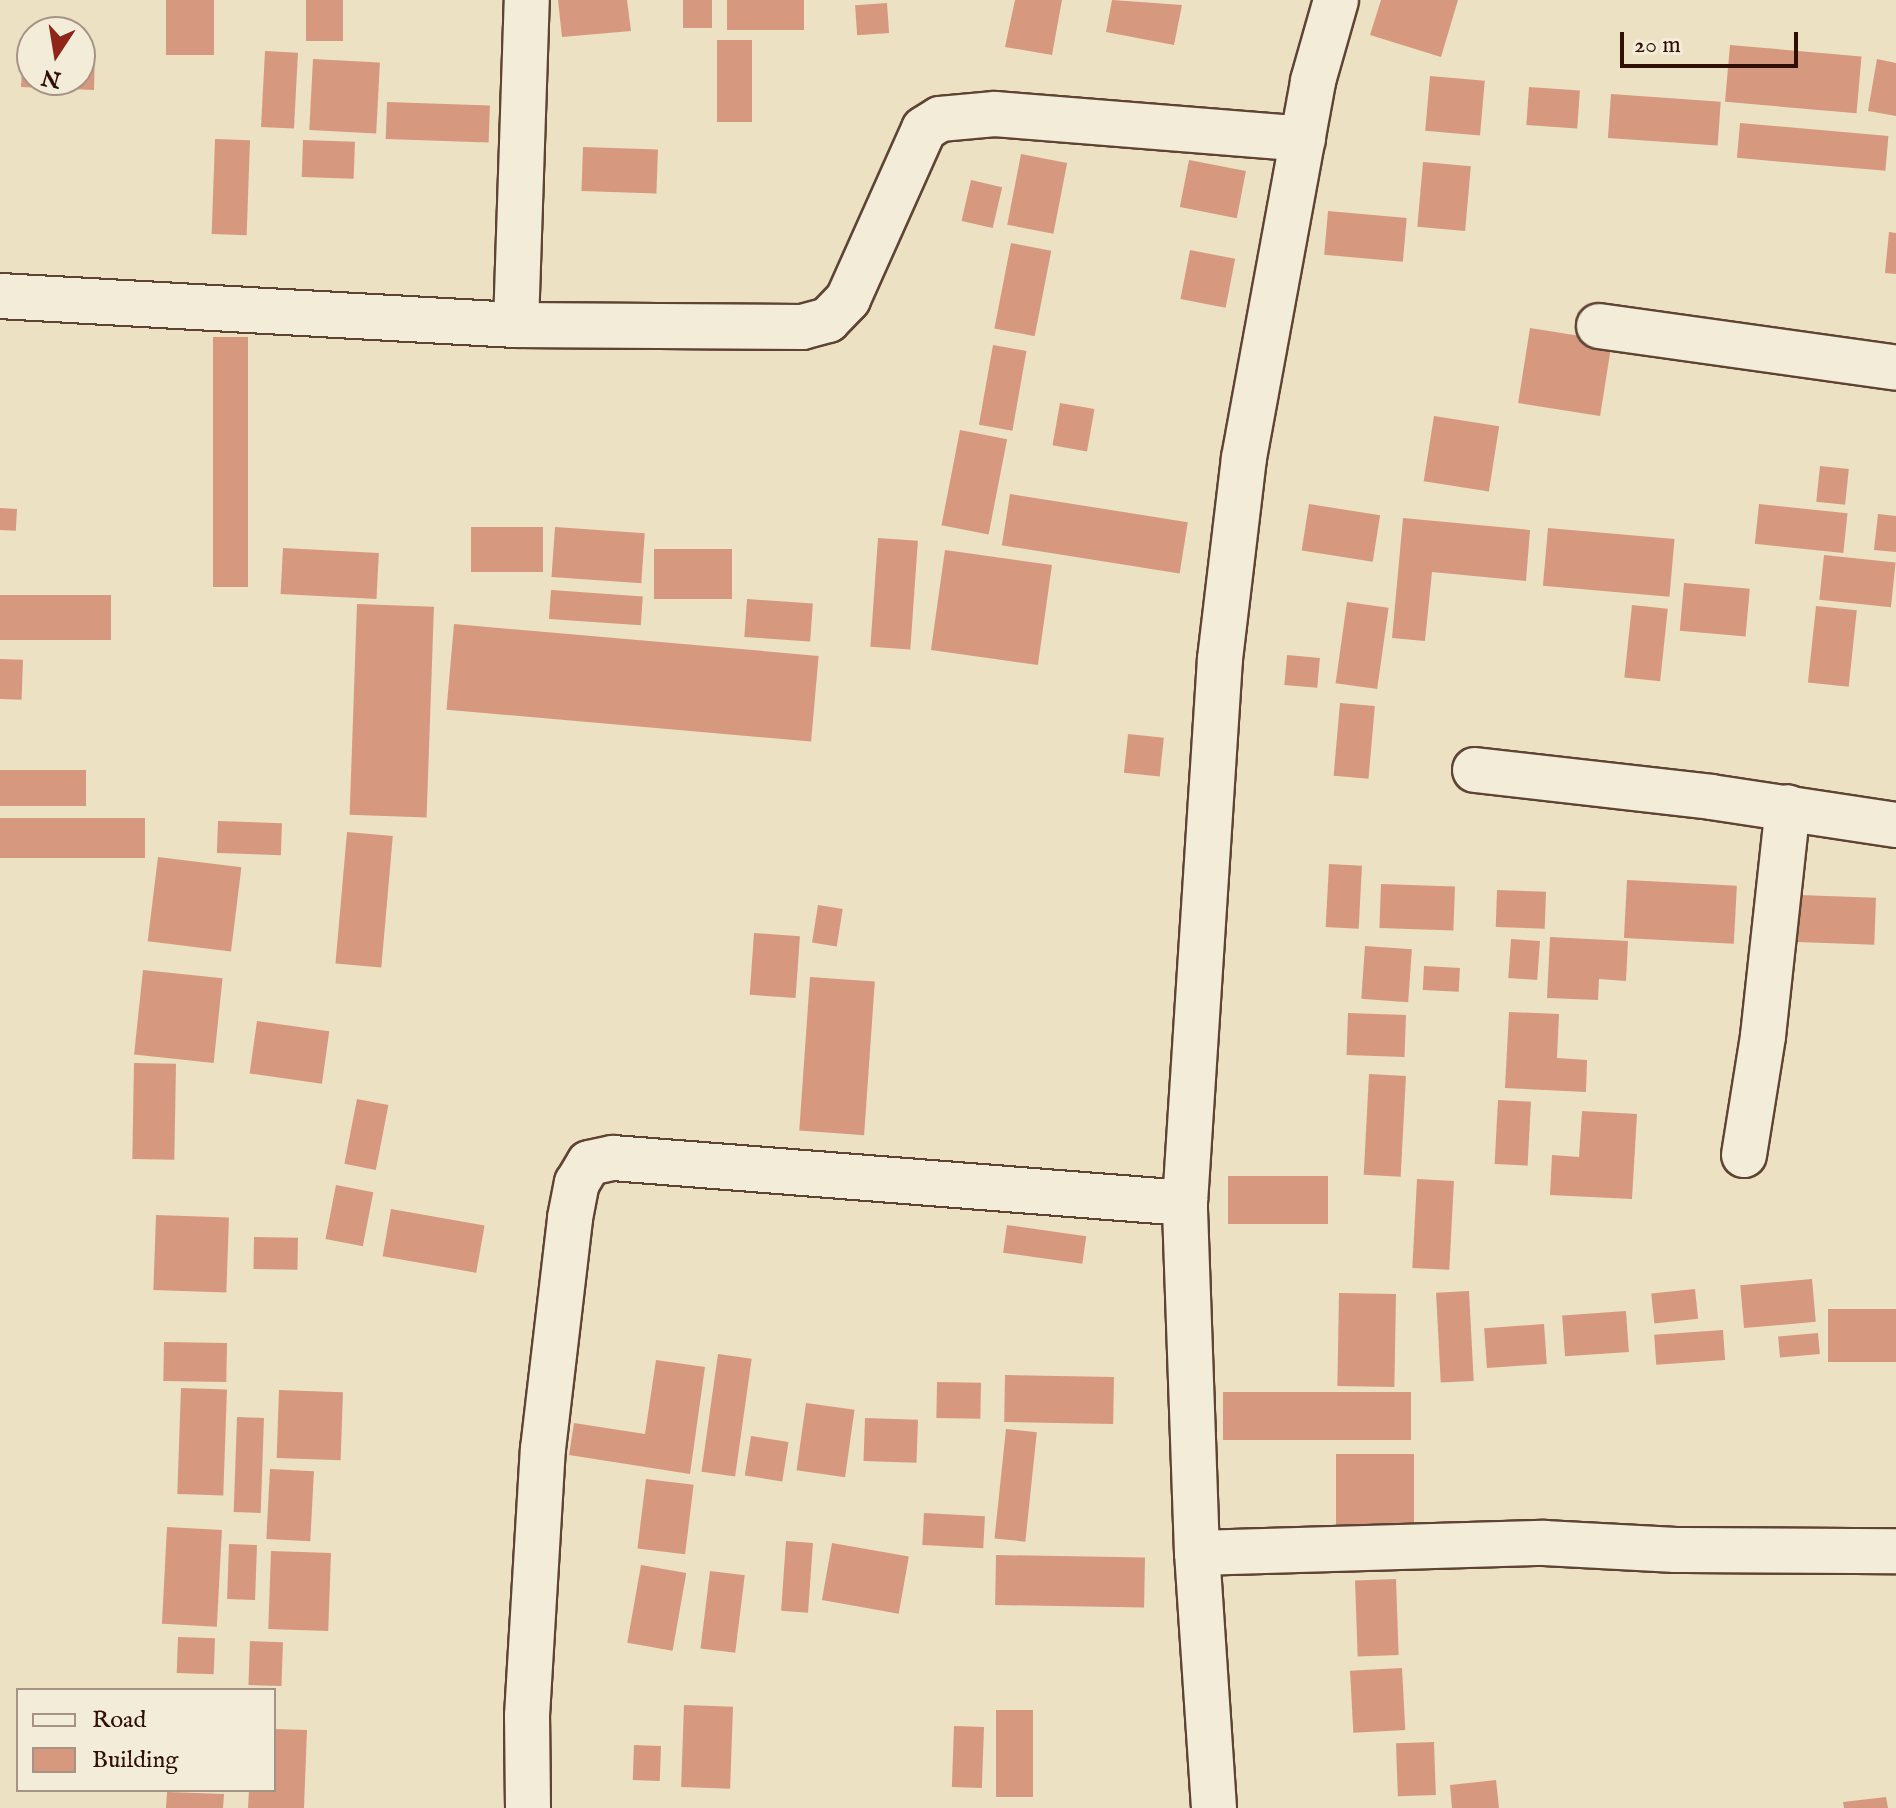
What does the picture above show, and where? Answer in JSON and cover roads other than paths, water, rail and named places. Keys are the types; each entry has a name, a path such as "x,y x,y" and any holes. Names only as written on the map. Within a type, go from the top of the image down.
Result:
{"street":[{"path":"516,325 527,0"},
{"path":"1214,1808 1197,1553 1185,1203 1220,659 1244,458 1303,139 1336,0"},
{"path":"0,296 516,325 802,327 828,320 848,299 924,129 940,119 995,114 1303,139"},
{"path":"1599,326 1896,368"},
{"path":"1475,770 1788,807 1896,825"},
{"path":"1744,1155 1763,1036 1788,807"},
{"path":"528,1808 527,1716 543,1449 570,1218 577,1183 589,1163 613,1158 1185,1203"},
{"path":"1197,1553 1544,1543 1676,1550 1896,1551"}]}
